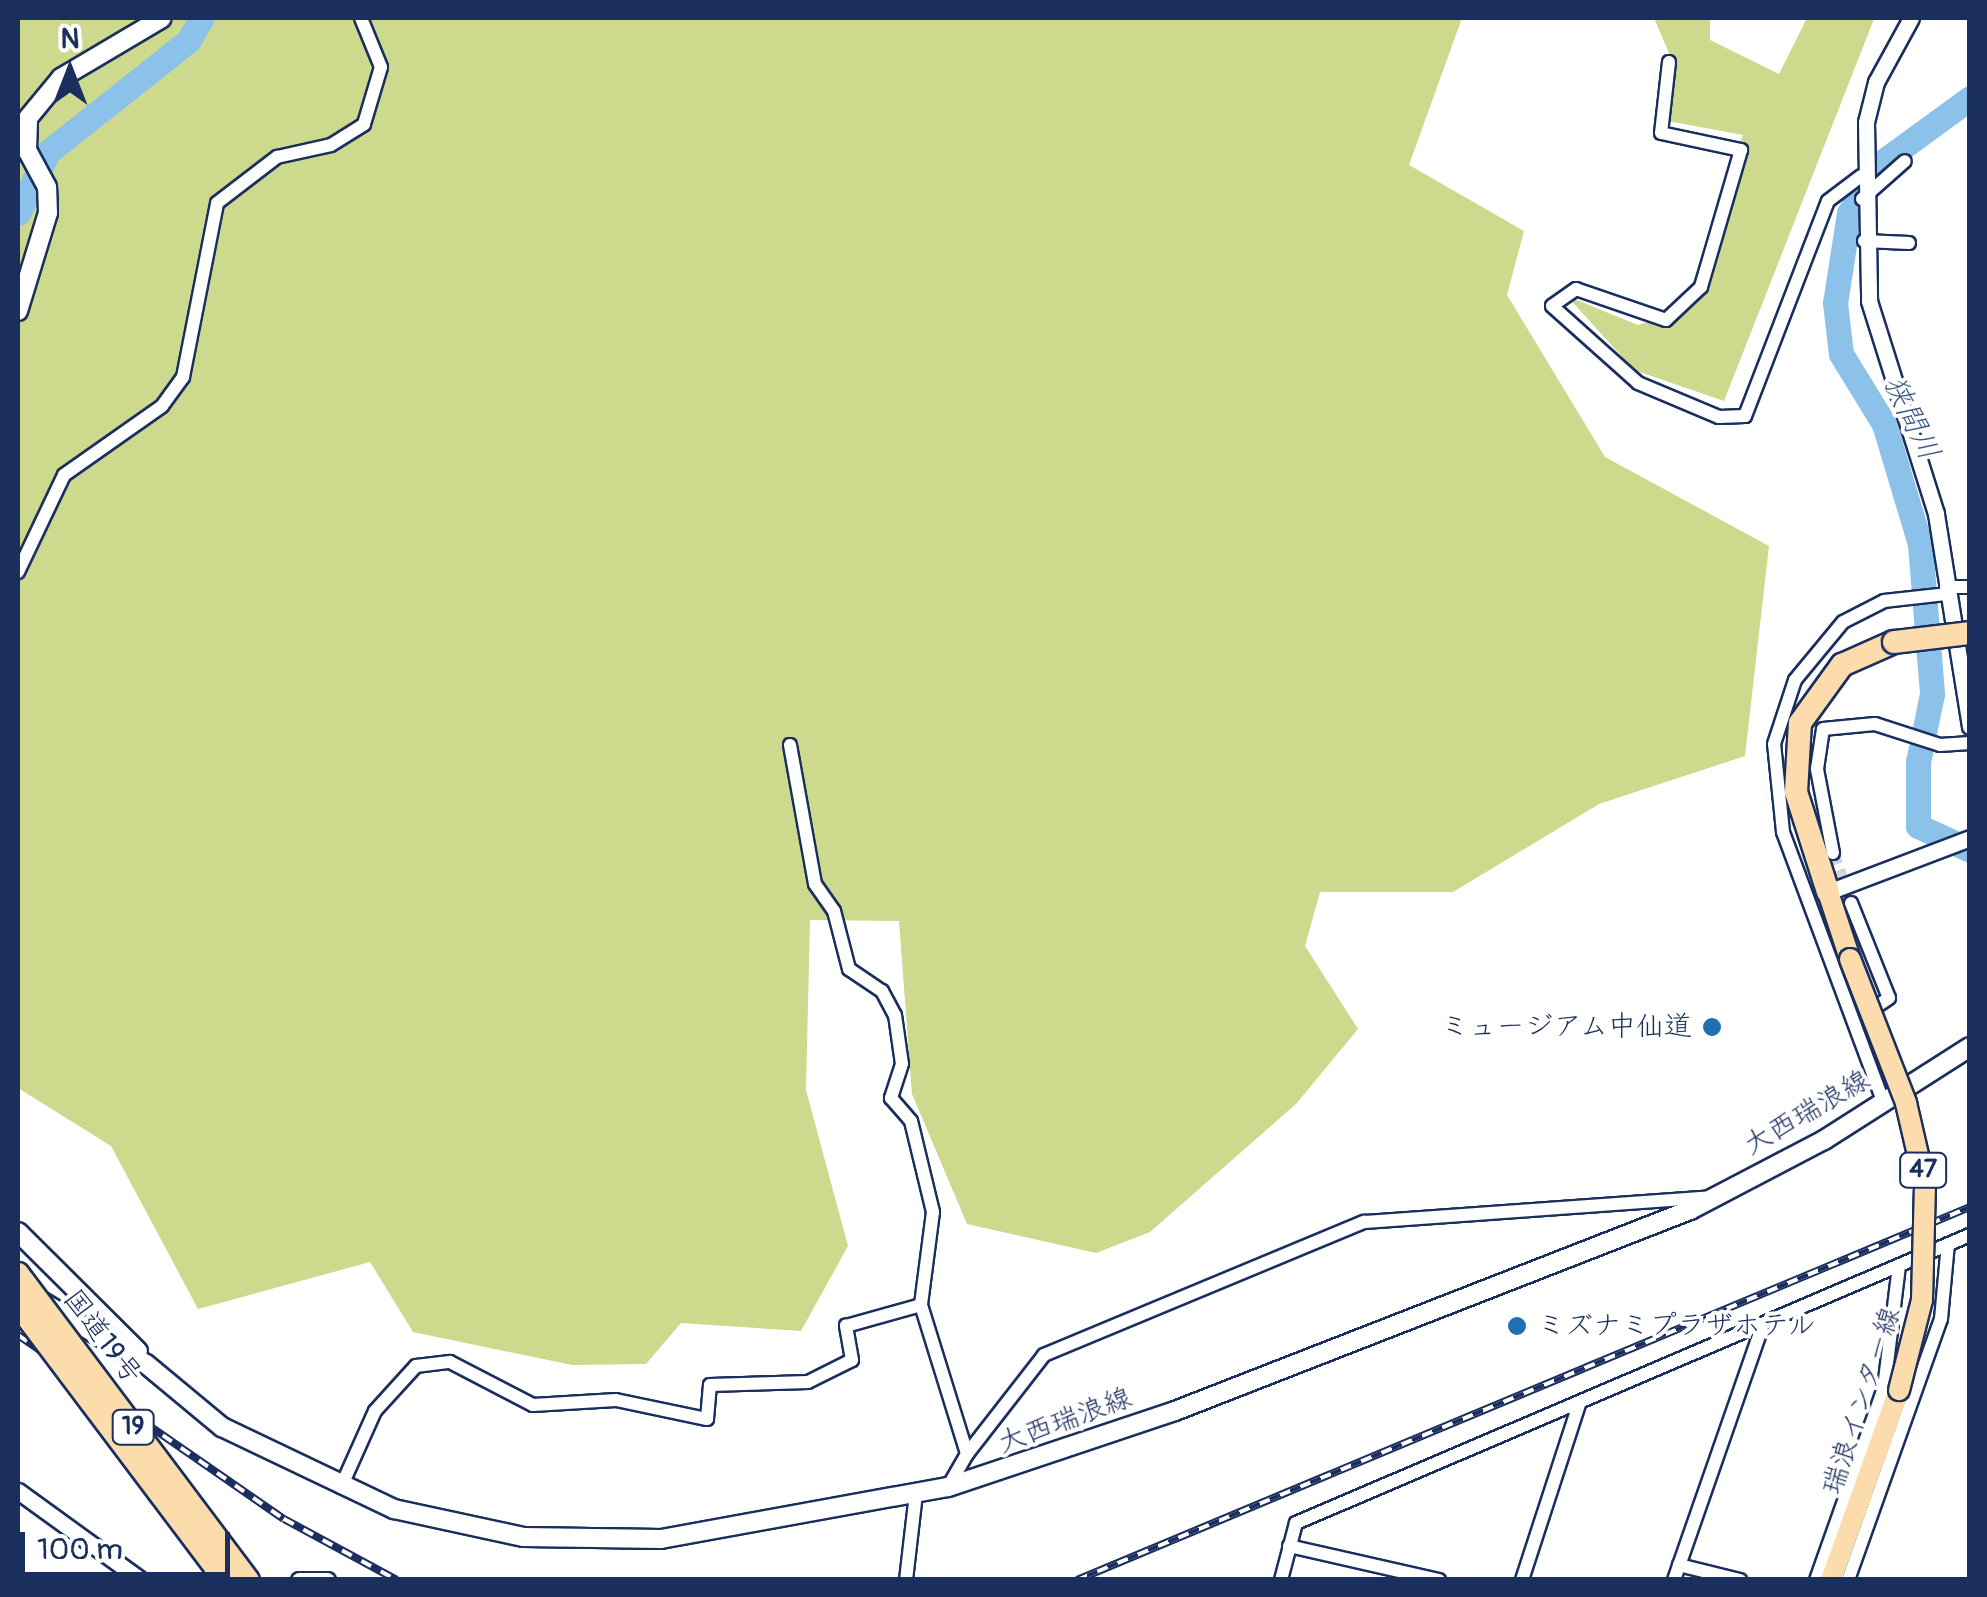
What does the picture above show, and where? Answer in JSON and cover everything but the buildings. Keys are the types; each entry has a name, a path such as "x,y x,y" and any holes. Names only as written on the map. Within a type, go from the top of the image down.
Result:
{"highway":[{"path":"1828,892 1796,792 1800,722 1842,665 1894,642 1970,633"},
{"name":"国道19号","path":"18,1274 248,1580"},
{"name":"国道19号","path":"18,1306 225,1580"}],"main road":[{"path":"18,311 45,233 47,187 27,150 28,118 48,91 162,18"},
{"name":"瑞浪インター線","path":"1828,892 1906,1103 1925,1185 1922,1300 1899,1390 1831,1580"},
{"name":"大西瑞浪線","path":"146,1364 222,1427 341,1487 453,1526 602,1543 916,1494 948,1487 1176,1411 1714,1197 1883,1101 1970,1046"},
{"path":"18,1232 18,1251"},
{"path":"18,1232 146,1364"},
{"path":"18,1289 146,1364"}],"street":[{"path":"18,572 64,474 162,406 183,378 217,203 277,157 332,145 364,124 381,67 361,18"},
{"path":"1912,18 1876,82 1861,176 1864,236 1878,349 1923,465 1970,726"},
{"path":"1669,62 1661,133 1741,150 1702,287 1666,320 1576,288 1552,306 1638,383 1719,417 1745,416 1828,202 1861,176"},
{"path":"1862,200 1906,162"},
{"path":"1864,236 1909,243"},
{"path":"1883,1101 1783,832 1774,744 1795,680 1828,636 1864,609 1970,587"},
{"path":"1833,853 1817,769 1823,730 1875,724 1940,745 1970,743"},
{"path":"790,745 814,884 834,911 849,969 882,991 895,1015 902,1064 891,1098 911,1121 933,1212 922,1304 967,1454"},
{"path":"1828,892 1969,838"},
{"path":"1851,903 1889,998 1855,1021"},
{"path":"948,1487 967,1454 1044,1356 1364,1222 1714,1197"},
{"path":"1281,1580 1296,1523 1970,1235"},
{"path":"1848,1580 1941,1320 1948,1244"},
{"path":"1816,1580 1884,1388 1899,1266"},
{"path":"341,1487 376,1412 416,1366 450,1362 533,1405 616,1400 708,1419 710,1385 808,1382 850,1363 846,1326 922,1304"},
{"path":"1674,1580 1762,1327"},
{"path":"1522,1580 1580,1402"},
{"path":"18,1491 141,1580"},
{"path":"906,1580 916,1494"},
{"path":"1289,1546 1438,1580"},
{"path":"1679,1565 1740,1580"},
{"path":"299,1580 328,1580"}],"green space":[{"path":"18,18 1462,18 1409,165 1524,231 1507,295 1605,457 1769,546 1745,756 1599,804 1453,892 1320,892 1305,946 1358,1029 1296,1104 1150,1232 1096,1253 967,1224 912,1094 899,921 810,920 806,1090 848,1246 801,1331 681,1323 646,1364 572,1365 413,1332 370,1262 198,1309 111,1146 18,1088"},
{"path":"1654,18 1710,18 1710,40 1779,74 1807,18 1874,19 1724,401 1634,370 1567,296 1638,325 1683,311 1743,135 1657,119 1669,53"}],"waterway":[{"path":"18,213 48,152 188,41 202,18"},
{"name":"狭間川","path":"1970,98 1881,163 1849,213 1835,303 1841,354 1884,424 1920,544 1932,694 1918,762 1918,826 1970,850"}],"tunnel":[{"path":"1833,853 1851,903"}],"railway":[{"path":"1077,1580 1970,1207"},
{"path":"18,1335 284,1519 397,1580"}],"place":[{"name":"ミュージアム中仙道","path":"1712,1027"},
{"name":"ミズナミプラザホテル","path":"1517,1326"}]}
